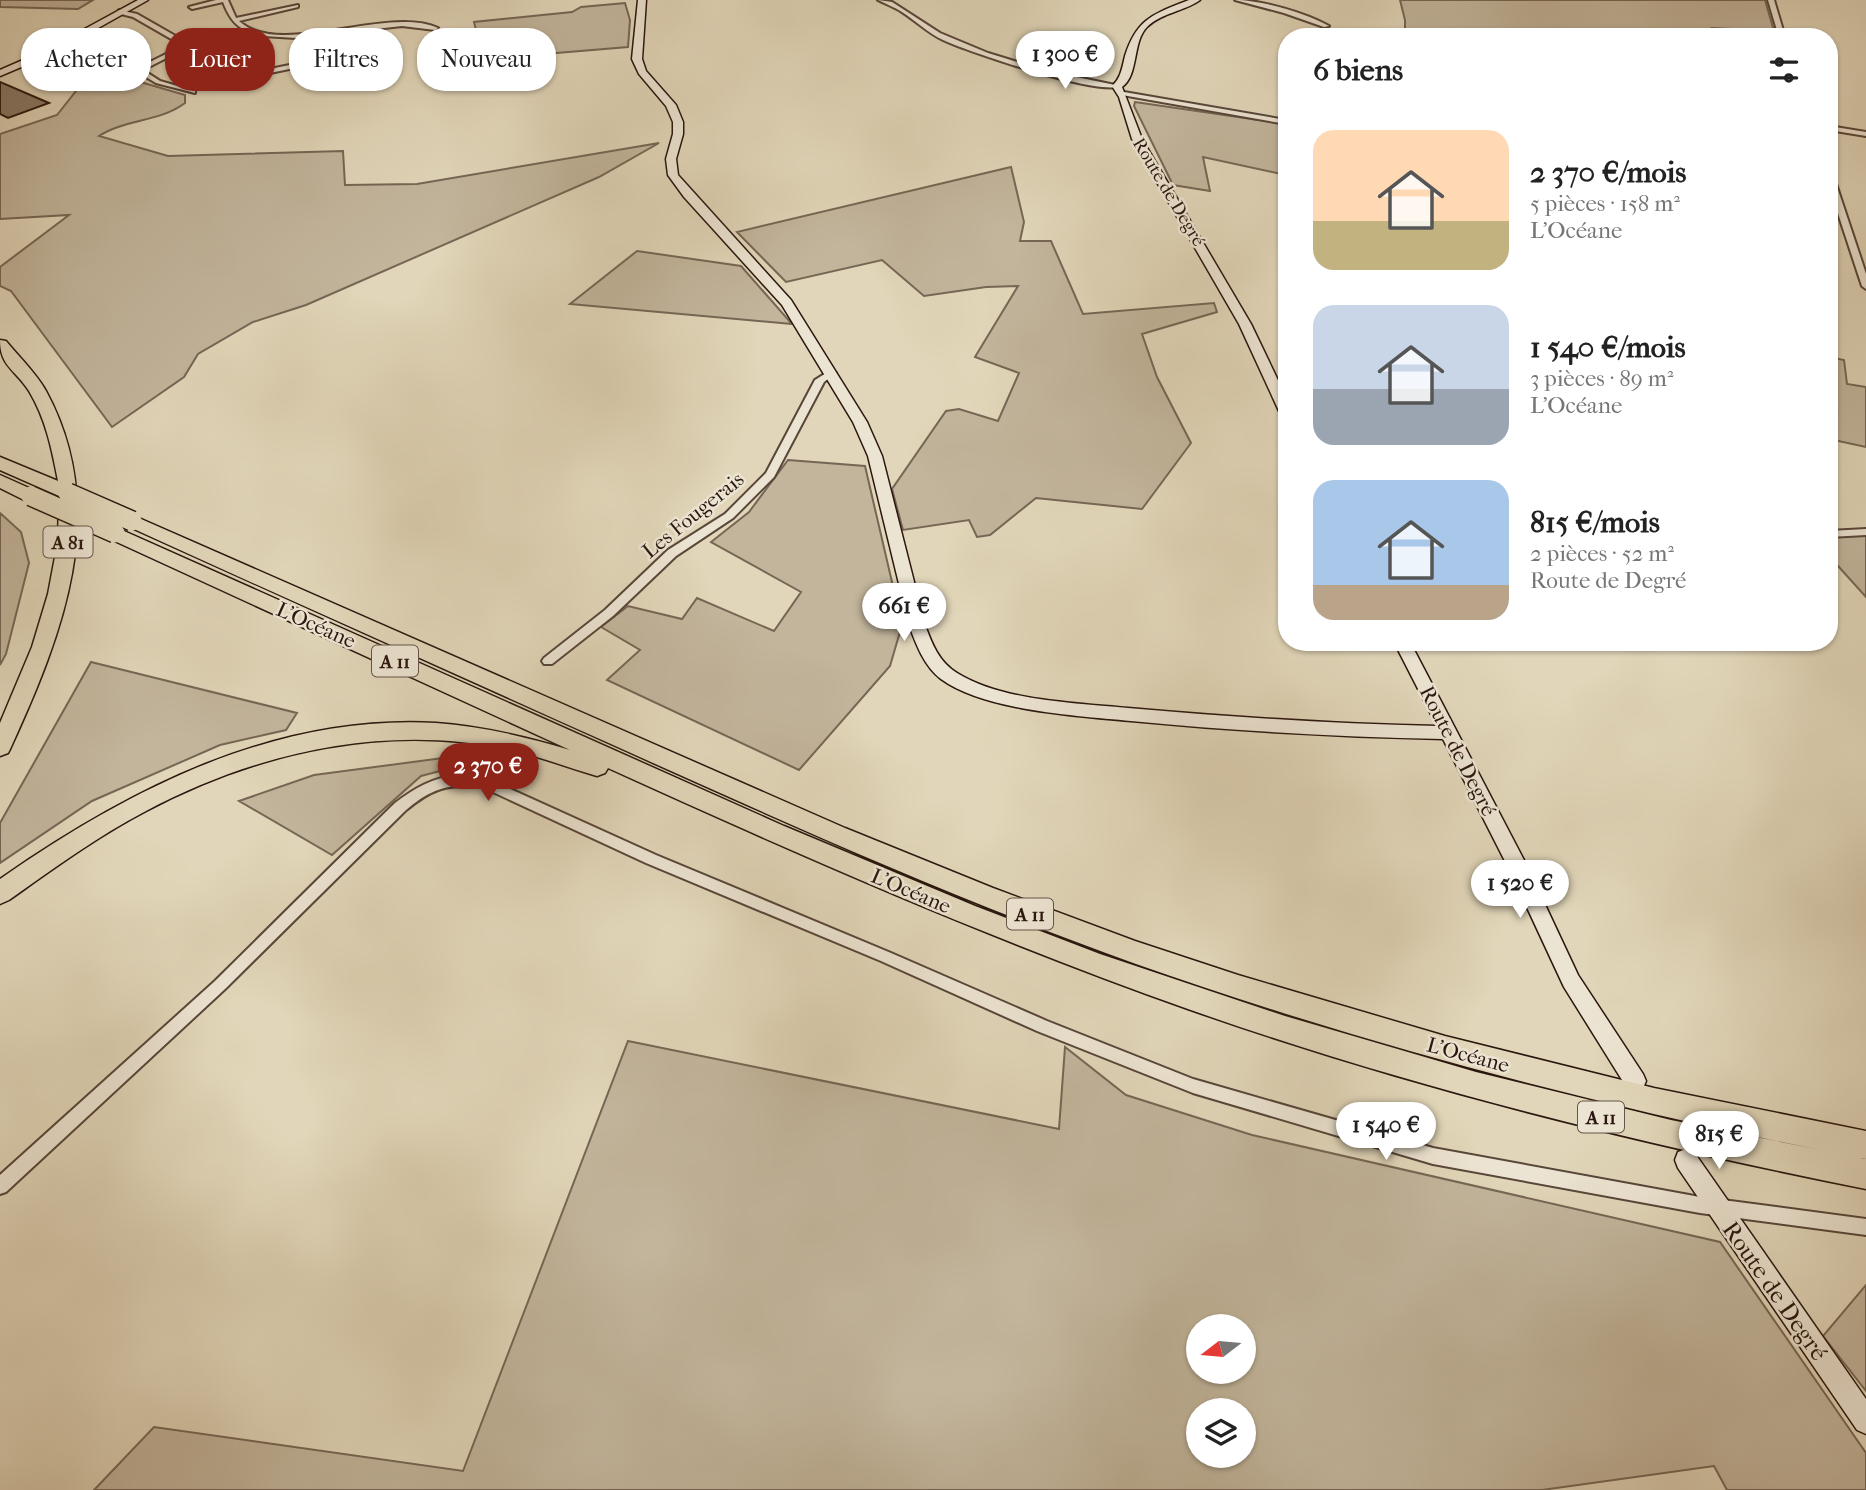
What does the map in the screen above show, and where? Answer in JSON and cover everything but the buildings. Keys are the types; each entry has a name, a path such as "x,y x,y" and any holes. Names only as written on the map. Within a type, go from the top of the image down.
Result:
{"highway":[{"name":"A 81","path":"0,345 27,375 44,401 61,438 69,494 69,532 63,577 49,635 31,684 0,747"},
{"name":"L’Océane","path":"0,463 48,484 123,527 676,788 981,920 1099,965 1237,1013 1517,1096 1717,1144 1866,1174"},
{"name":"L’Océane","path":"0,481 32,496 123,527 845,838 970,890 1114,945 1294,1005 1524,1070 1687,1109 1866,1145"},
{"path":"0,893 42,861 101,823 202,772 296,743 344,735 433,730 477,734 575,759 639,783 676,788"}],"street":[{"path":"0,74 49,52 144,0"},
{"path":"192,7 225,0 234,20 244,28"},
{"path":"642,0 637,59 642,72 671,105 678,122 678,134 671,159 673,175 688,195 787,303 860,422 875,456 924,647 935,663 954,679 1043,706 1220,723 1448,733"},
{"path":"881,0 902,8 929,31 1023,67 1121,90 1278,120"},
{"path":"1121,90 1137,30 1144,23 1196,0"},
{"path":"1238,0 1326,26"},
{"path":"1771,0 1779,28"},
{"path":"234,20 296,6"},
{"path":"120,12 135,15 184,43 180,49 141,67 139,72 158,82 194,92"},
{"path":"275,35 293,36 404,24 435,28"},
{"path":"275,70 360,53 365,49 363,27"},
{"name":"Route de Degré","path":"1121,90 1129,124 1245,324 1278,394"},
{"path":"1838,129 1866,134"},
{"path":"1838,215 1866,286"},
{"name":"Les Fougerais","path":"548,661 608,613 672,553 729,516 771,475 820,380 831,373"},
{"path":"1838,533 1866,531"},
{"name":"Route de Degré","path":"1407,651 1519,870 1571,981 1635,1080"},
{"path":"0,1186 220,985 400,807 418,792 438,781 461,779 482,781 651,859 886,957 1042,1026 1193,1086 1433,1156 1659,1198 1866,1227"},
{"name":"Route de Degré","path":"1686,1160 1866,1421"}],"shaded area":[{"path":"0,0 93,0 78,9 0,7"},
{"path":"1400,0 1765,0 1773,28 1405,28"},
{"path":"625,3 630,20 628,47 556,53 556,28 475,28 474,22 572,12 581,7"},
{"path":"151,85 185,95 185,103 165,114 120,126 99,136 168,156 343,151 345,185 417,184 659,143 599,177 306,305 253,322 198,354 184,377 112,427 11,291 0,286 0,267 69,215 0,219 0,134 57,115 76,91 151,91"},
{"path":"1135,102 1278,123 1278,173 1203,157 1210,191 1173,185 1134,106"},
{"path":"1011,167 1024,222 1020,241 1051,241 1083,314 1214,303 1217,312 1142,334 1157,377 1191,443 1142,509 1036,498 990,535 977,537 969,520 903,530 892,489 946,411 959,409 998,421 1019,373 975,357 1018,286 986,287 924,296 882,260 786,282 737,232"},
{"path":"637,251 741,266 792,324 570,304"},
{"path":"1838,359 1844,360 1847,384 1866,387 1866,447 1838,441"},
{"path":"788,460 865,466 902,625 890,666 799,770 607,680 640,650 601,627 628,606 682,619 697,598 774,631 801,592 711,542 749,512"},
{"path":"0,513 21,532 29,563 6,654 0,665"},
{"path":"1866,533 1866,597 1838,566 1838,534"},
{"path":"91,662 297,713 286,730 220,745 92,801 0,863 0,823"},
{"path":"466,755 463,765 421,776 332,855 239,801 314,775"},
{"path":"628,1041 1059,1129 1065,1047 1126,1095 1252,1135 1720,1242 1866,1453 1866,1490 1727,1490 1714,1466 1542,1490 94,1490 154,1427 463,1471"},
{"path":"1866,1285 1866,1391 1823,1336"}]}
